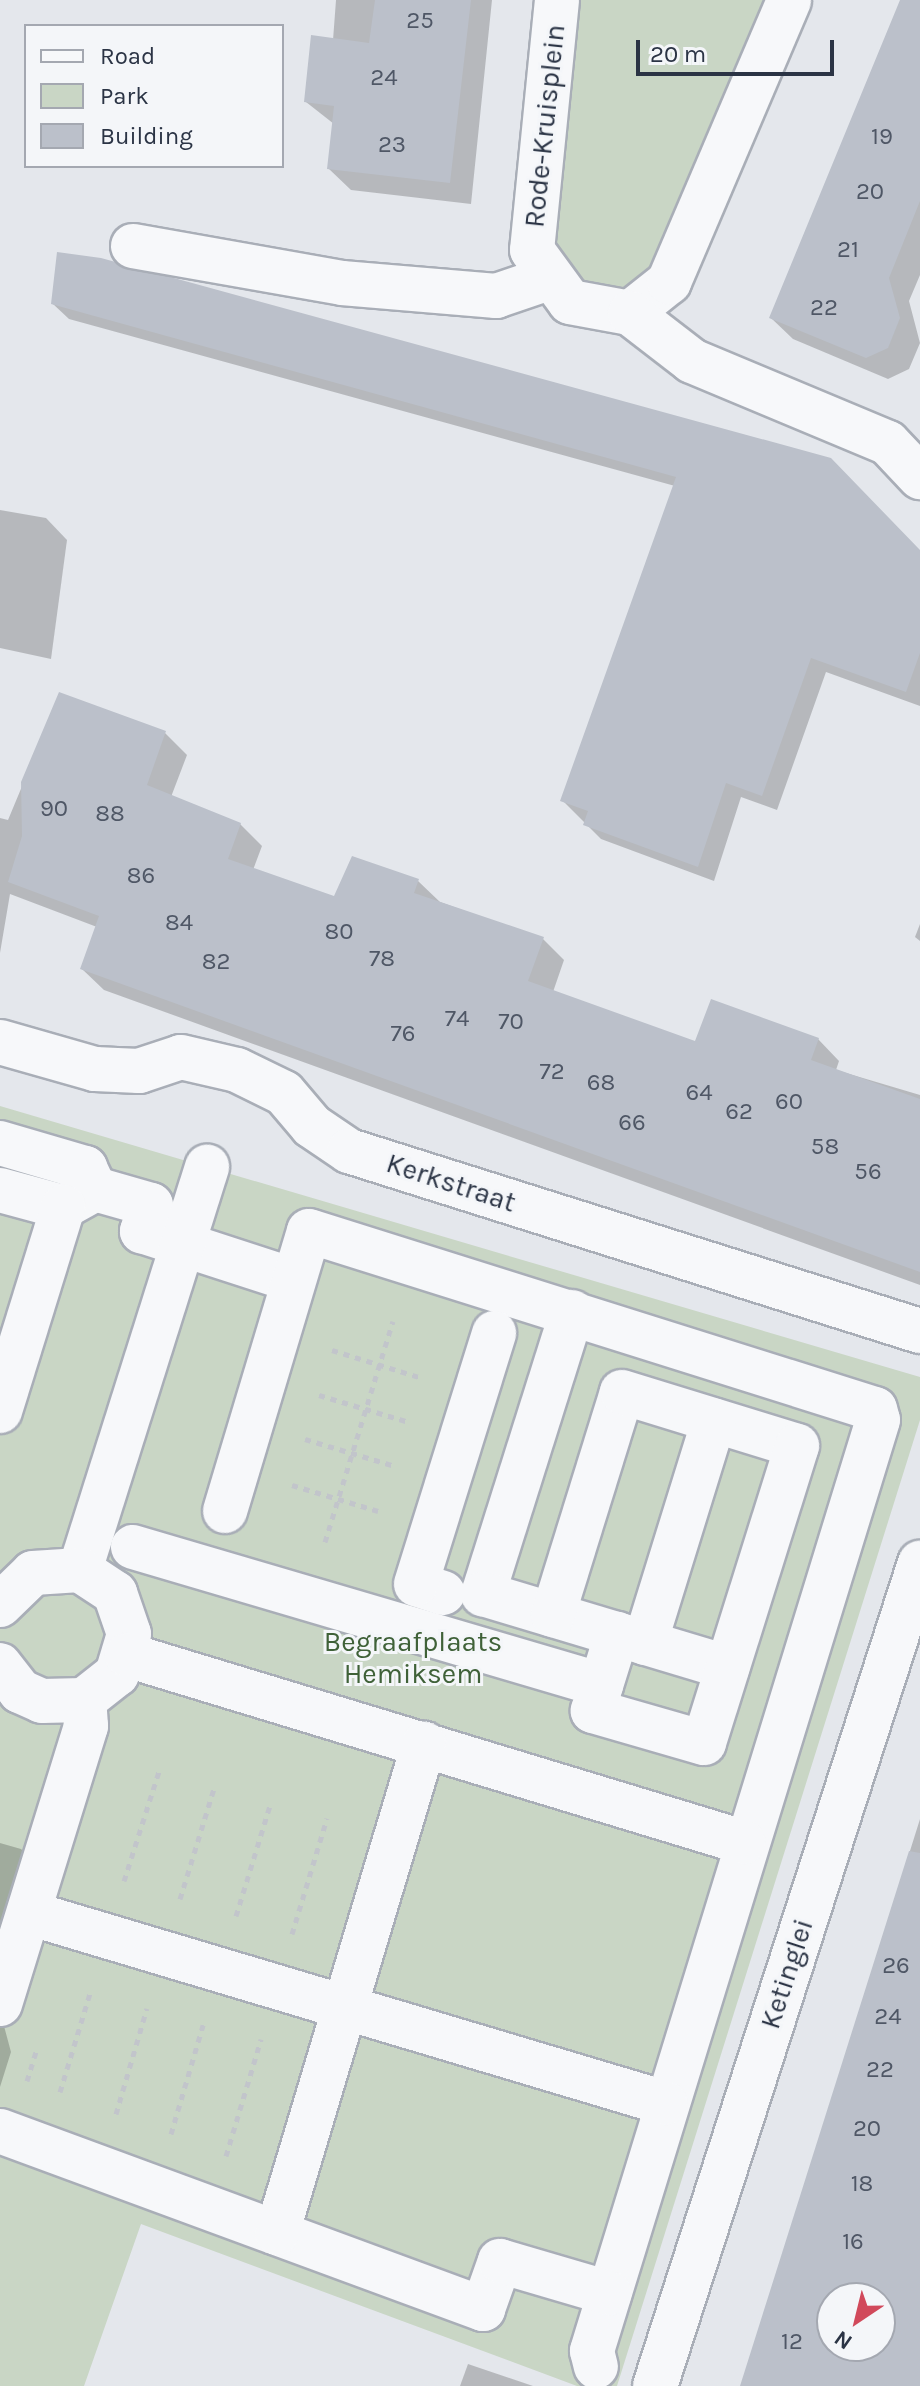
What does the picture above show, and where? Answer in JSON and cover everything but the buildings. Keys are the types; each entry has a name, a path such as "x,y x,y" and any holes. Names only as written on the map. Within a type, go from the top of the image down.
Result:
{"street":[{"name":"Rode-Kruisplein","path":"557,0 532,250 549,278 570,302 630,313"},
{"path":"789,0 669,282 630,313 692,361 888,443 920,477"},
{"path":"133,246 342,283 496,296 549,278"},
{"name":"Kerkstraat","path":"0,1042 95,1069 139,1071 181,1057 237,1070 284,1093 312,1126 349,1151 920,1331"},
{"path":"0,1143 85,1168 79,1198 0,1411"},
{"path":"80,1570 207,1167"},
{"path":"0,1190 151,1205 142,1231 293,1280"},
{"path":"225,1511 309,1231 875,1409 878,1420 743,1842 592,2351 596,2367"},
{"path":"431,1635 463,1594 572,1312"},
{"path":"494,1333 416,1584 553,1615 727,1667"},
{"path":"553,1615 622,1392 714,1420 797,1446 704,1743 593,1711 601,1685 631,1638 714,1420"},
{"path":"133,1547 601,1685"},
{"name":"Ketinglei","path":"655,2386 920,1563"},
{"path":"0,1605 33,1573 80,1570 115,1593 125,1612 127,1655 103,1689 84,1700 42,1701 1,1674"},
{"path":"127,1655 743,1842"},
{"path":"0,2004 86,1726 84,1700"},
{"path":"277,2233 424,1744"},
{"path":"29,1913 665,2103"},
{"path":"11,2114 277,2233 483,2309 500,2261 609,2293"}],"path":[{"path":"325,1542 393,1321"},
{"path":"277,1334 475,1394"},
{"path":"264,1378 461,1438"},
{"path":"251,1422 448,1482"},
{"path":"238,1468 433,1528"},
{"path":"11,2114 39,2041"},
{"path":"210,2156 292,2182"}],"green space":[{"path":"557,0 789,0 630,313 549,278"},
{"name":"Begraafplaats Hemiksem","path":"0,1106 920,1377 920,1420 617,2386 577,2386 141,2224 84,2386 0,2386"}]}
